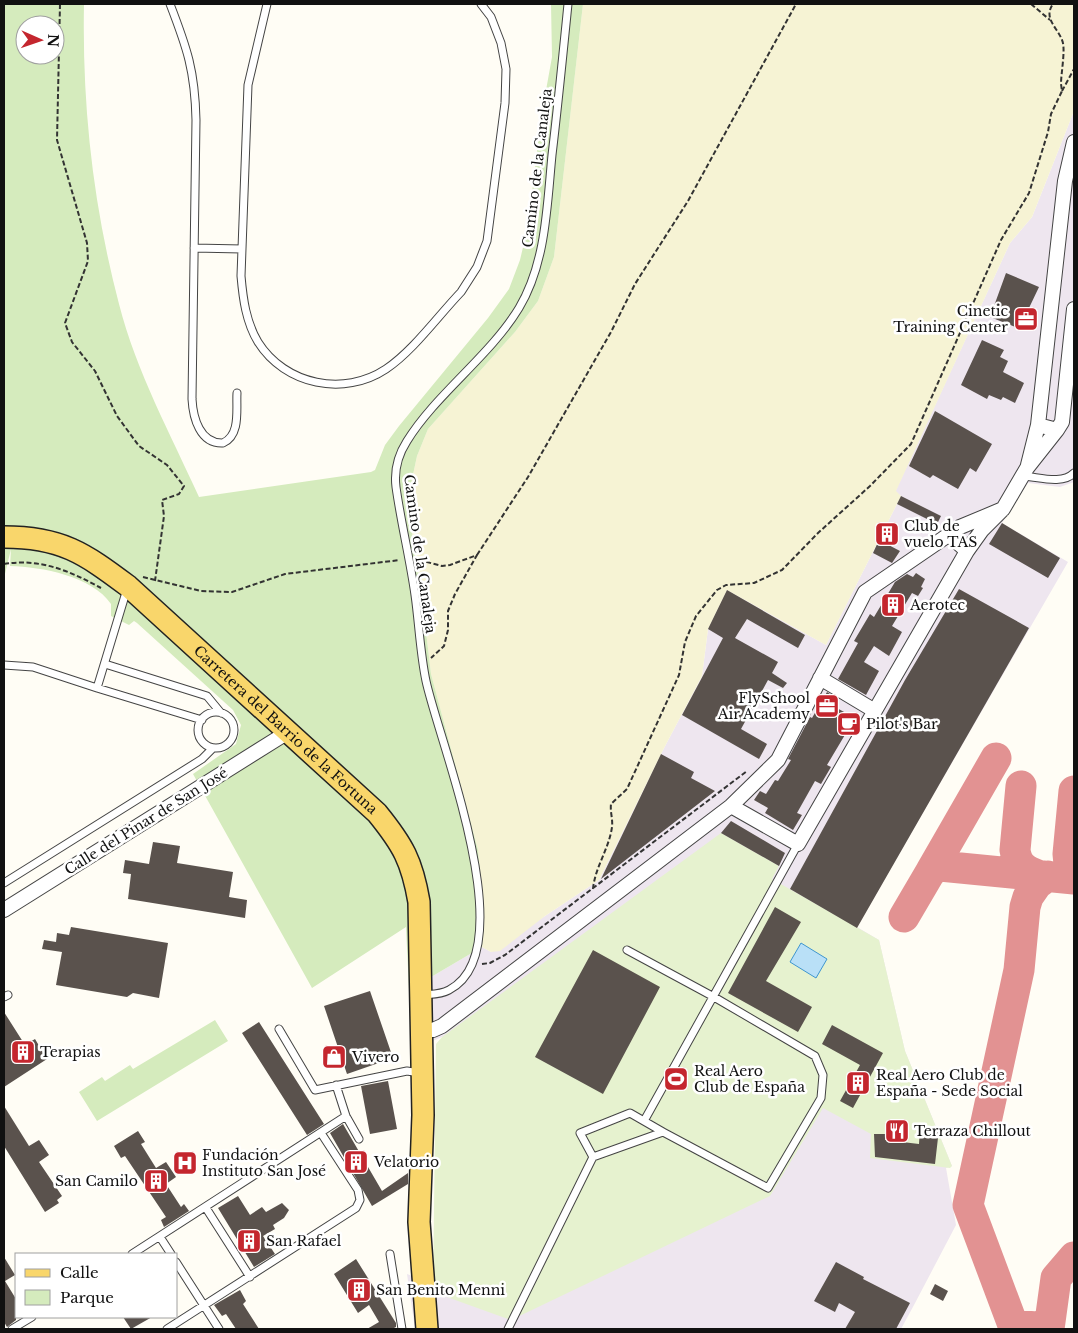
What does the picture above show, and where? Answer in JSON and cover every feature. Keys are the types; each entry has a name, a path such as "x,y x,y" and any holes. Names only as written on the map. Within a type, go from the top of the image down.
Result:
{"main road":[{"name":"Carretera del Barrio de la Fortuna","path":"4,537 27,537 52,541 90,558 129,588 377,813 404,849 414,875 419,902 423,1073 419,1222 427,1329"}],"street":[{"path":"1025,472 1038,425 1073,152"},
{"path":"422,1030 433,1030 442,1026 732,806 778,760 864,592 948,535 979,525 1003,509 1025,472 1062,422 1071,370 1074,312"},
{"path":"1038,425 1056,430"},
{"path":"732,806 798,844 967,551 979,525"},
{"path":"948,535 967,551"},
{"path":"820,678 875,711"},
{"name":"Calle del Pinar de San José","path":"4,910 288,732"}],"lane":[{"path":"170,4 187,48 194,83 192,408 202,433 212,442 223,444 232,437 236,423 237,393"},
{"path":"267,4 248,85 242,291 252,331 267,354 287,371 311,382 324,384 350,383 386,370 403,355 470,280 487,241 506,84 501,42 491,17 481,4"},
{"name":"Camino de la Canaleja","path":"472,964 479,915 472,847 424,668 409,558 395,479 400,454 416,428 513,317 525,296 537,263 546,218 568,4"},
{"path":"194,248 242,249"},
{"path":"1025,472 1062,480 1074,473"},
{"path":"98,688 129,588"},
{"path":"4,883 202,759 213,748 226,745 234,736 231,720 221,713 207,696 105,664"},
{"path":"4,665 33,667 202,720"},
{"path":"213,748 200,738 199,725 209,714 221,713"},
{"path":"644,1121 798,844"},
{"path":"593,1157 580,1132 630,1113 768,1188 821,1098 823,1075 815,1056 714,997 627,950"},
{"path":"421,995 448,991 463,978 472,964"},
{"path":"279,1029 315,1090 407,1071 423,1073"},
{"path":"336,1086 346,1116 359,1139"},
{"path":"134,1253 346,1116"},
{"path":"167,1329 356,1208 360,1200 358,1190 321,1132"},
{"path":"508,1329 593,1157 663,1132"},
{"path":"206,1208 250,1277"},
{"path":"160,1236 171,1253"},
{"path":"390,1254 402,1329"},
{"path":"178,1265 219,1329"},
{"path":"12,1329 30,1318"}],"path":[{"path":"60,4 57,140 87,243 88,261 65,323 72,342 95,371 117,416 139,446 166,465 184,486 179,494 162,500 164,516 155,581"},
{"path":"424,668 437,650 444,646 448,630 448,610 454,594 528,477 611,332 635,284 688,201 796,4"},
{"path":"1031,4 1050,20 1063,41 1062,90"},
{"path":"1050,20 1050,8 1053,4"},
{"path":"593,889 594,877 602,861 612,828 611,804 627,789 660,713 671,694 679,675 686,642 696,616 717,590 726,584 754,583 782,570 818,533 870,486 912,444 1001,240 1029,193 1052,114 1062,90 1074,69"},
{"path":"4,564 20,562 49,565 129,588 155,581 212,593 232,592 285,574 409,558 442,566 477,555"},
{"path":"472,964 490,963 505,955 750,769"}],"shaded area":[{"path":"583,4 1074,4 1074,111 1032,217 1010,243 896,491 901,496 826,645 727,590 708,629 702,676 599,880 545,916 500,951 491,952 482,947 484,916 478,850 431,674 421,589 409,515 411,484 417,456 428,429 515,332 538,301 554,257"},
{"path":"1074,111 1074,482 1060,487 1028,483 1002,523 1068,562 857,927 879,940 905,1051 952,1166 946,1168 956,1225 914,1305 901,1329 415,1329 407,1274 433,1284 442,1037 411,1050 409,990 482,947 491,952 599,880 702,676 708,629 727,590 826,645 901,496 895,492 1010,243 1032,217"}],"green space":[{"path":"4,4 84,4 87,118 96,192 110,267 126,329 144,378 199,497 375,470 385,445 399,426 488,318 509,289 520,260 528,226 541,118 552,57 551,4 583,4 554,257 538,301 515,332 428,429 417,456 411,484 409,515 421,589 431,674 478,850 484,916 482,947 409,990 406,927 312,988 193,774 236,744 241,725 233,710 137,623 134,621 129,625 111,616 111,604 103,594 92,586 51,571 10,566 11,549 4,578"},
{"name":"Real Aero Club de España","path":"721,833 779,866 772,879 879,940 905,1051 952,1166 950,1168 870,1158 871,1134 823,1108 770,1196 511,1320 433,1292 436,1044 442,1037"},
{"path":"215,1020 228,1041 97,1121 79,1092 102,1077 105,1081 130,1065 133,1069"}],"water":[{"path":"801,943 827,959 816,978 790,962"}],"building":[{"path":"1006,273 1039,287 1029,308 1034,310 1026,331 990,317"},
{"path":"982,340 1004,350 1000,357 1008,361 1003,372 1024,383 1015,403 1003,397 1001,400 989,395 987,399 961,385"},
{"path":"935,411 992,444 976,472 970,468 958,489 933,475 930,478 909,466"},
{"path":"901,496 941,516 937,524 897,504"},
{"path":"1002,523 1060,558 1048,578 989,544"},
{"path":"879,540 900,551 892,563 873,553"},
{"name":"Aerotec","path":"916,573 925,579 921,587 923,588 918,596 912,593 892,626 902,632 889,656 874,646 864,662 879,671 866,695 838,679 858,643 854,641 870,614 874,617 895,582 907,574 913,577"},
{"path":"959,589 1029,628 857,928 790,889 905,680"},
{"path":"727,590 805,635 798,648 747,619 735,638 778,662 772,673 787,683 783,688 768,680 741,729 767,744 759,759 682,715 723,638 708,629"},
{"path":"827,692 839,700 835,707 855,718 827,765 831,767 821,784 815,781 797,813 802,815 793,830 765,813 768,808 754,800 760,791 766,794 775,780 778,781 791,760 788,759 810,717 812,718"},
{"path":"661,754 694,772 691,778 715,791 601,879"},
{"path":"731,821 785,853 779,866 721,833"},
{"path":"153,842 180,846 177,863 233,872 229,897 247,900 245,918 128,899 131,874 123,873 125,860 149,864"},
{"path":"775,907 801,922 766,981 812,1007 798,1032 728,993"},
{"path":"71,927 168,943 159,998 133,993 127,997 56,985 62,952 42,949 44,940 56,942 57,933 69,935"},
{"path":"593,950 660,987 603,1094 535,1057"},
{"path":"370,991 393,1058 347,1074 324,1006"},
{"name":"Terapias","path":"4,1012 25,1045 35,1039 47,1059 4,1087"},
{"path":"259,1022 324,1124 307,1135 242,1033"},
{"name":"Real Aero Club de España - Sede Social","path":"832,1025 883,1053 853,1108 840,1101 860,1065 822,1044"},
{"path":"388,1081 397,1129 370,1134 361,1086"},
{"path":"4,1106 29,1146 39,1140 49,1155 39,1162 62,1196 57,1200 59,1203 45,1212 4,1146"},
{"name":"Velatorio","path":"343,1124 382,1191 408,1173 408,1184 372,1206 330,1133"},
{"path":"920,1127 939,1129 935,1164 875,1157 874,1134 885,1134 885,1140 919,1144"},
{"name":"San Camilo","path":"138,1131 145,1142 141,1144 156,1168 166,1162 176,1177 166,1184 181,1207 184,1204 189,1211 164,1227 161,1220 166,1217 125,1156 121,1158 114,1146"},
{"name":"San Rafael","path":"238,1196 250,1215 262,1207 266,1212 282,1203 289,1210 284,1218 273,1225 275,1229 263,1236 275,1254 254,1267 218,1208"},
{"path":"4,1257 15,1275 5,1281 15,1297 16,1320 7,1327 4,1322"},
{"name":"San Benito Menni","path":"356,1259 396,1323 396,1327 392,1329 367,1329 379,1322 369,1305 358,1313 334,1274"},
{"path":"836,1262 864,1277 863,1279 910,1303 896,1329 845,1329 855,1312 839,1303 835,1312 814,1301"},
{"path":"935,1284 948,1291 943,1301 930,1294"},
{"path":"240,1290 246,1301 243,1304 259,1329 236,1329 226,1314 222,1316 214,1305"},
{"path":"124,1318 150,1318 131,1329"}],"taxiway":[{"path":"931,871 996,758"},
{"path":"1021,786 1015,850 1019,863 1038,875"},
{"path":"1074,791 1068,854 1069,864 1074,872"},
{"path":"904,917 931,871 940,866 1074,879"},
{"path":"1048,876 1037,884 1028,897 1025,907 1019,970 968,1205 1013,1325 1049,1328"},
{"path":"1049,1329 1056,1278 1074,1257"}],"place":[{"name":"Cinetic Training Center","path":"1026,319"},
{"name":"Club de vuelo TAS","path":"887,534"},
{"name":"Aerotec","path":"893,605"},
{"name":"FlySchool Air Academy","path":"827,706"},
{"name":"Pilot's Bar","path":"849,724"},
{"name":"Terapias","path":"23,1052"},
{"name":"Vivero","path":"334,1057"},
{"name":"Real Aero Club de España","path":"676,1079"},
{"name":"Real Aero Club de España - Sede Social","path":"858,1083"},
{"name":"Terraza Chillout","path":"897,1131"},
{"name":"Velatorio","path":"356,1162"},
{"name":"Fundación Instituto San José","path":"185,1163"},
{"name":"San Camilo","path":"156,1181"},
{"name":"San Rafael","path":"249,1241"},
{"name":"San Benito Menni","path":"359,1290"}]}
